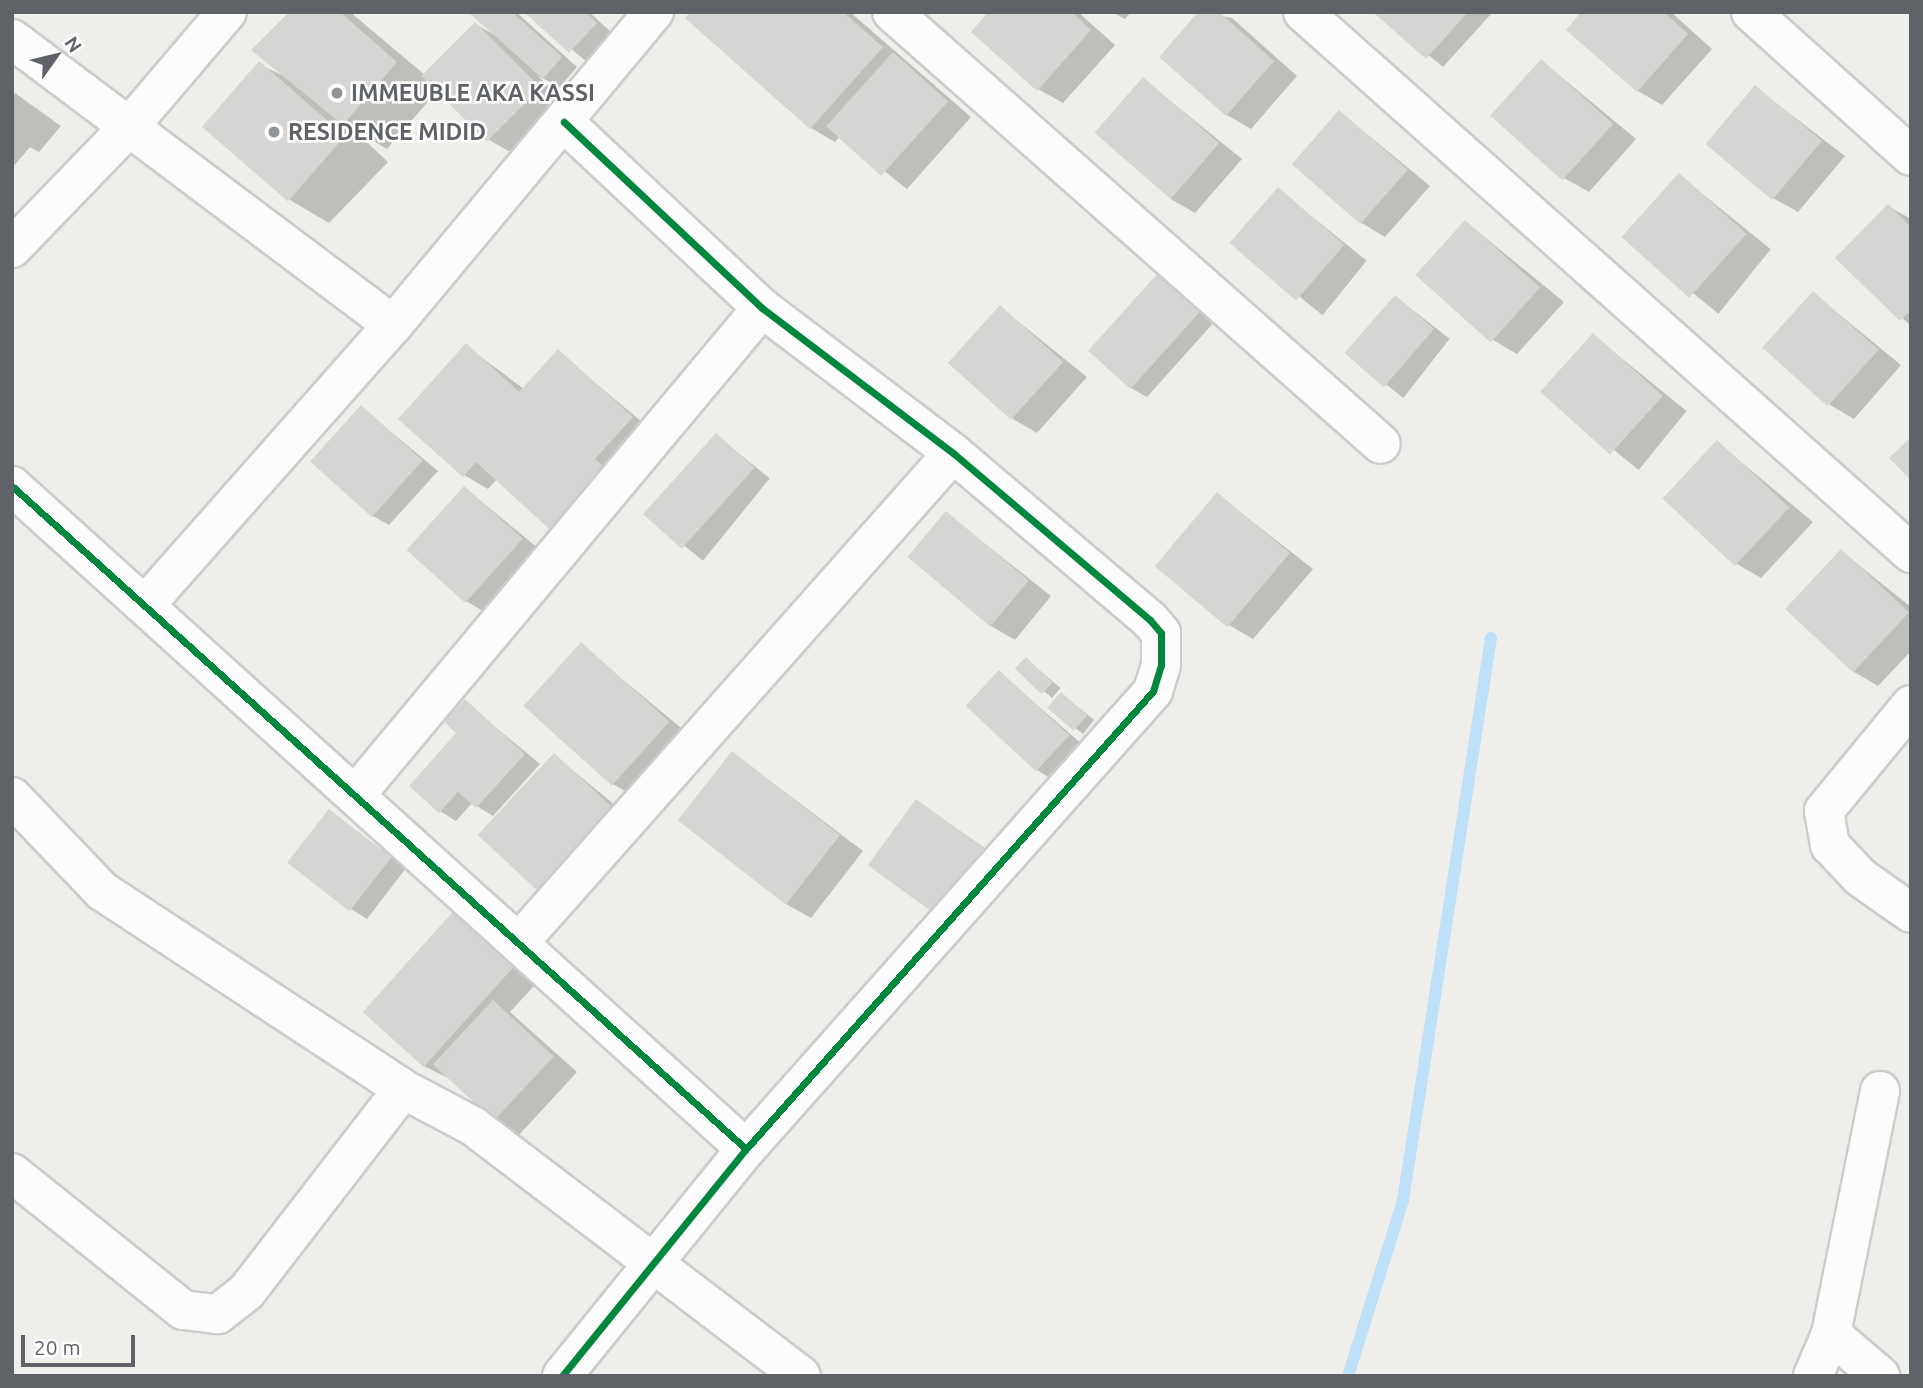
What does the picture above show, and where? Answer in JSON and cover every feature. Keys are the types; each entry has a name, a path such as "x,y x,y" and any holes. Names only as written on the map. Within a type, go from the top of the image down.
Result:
{"street":[{"path":"12,248 129,127 227,12"},
{"path":"146,604 393,324 654,12"},
{"path":"892,12 1381,444"},
{"path":"1303,12 1911,553"},
{"path":"1751,12 1911,156"},
{"path":"12,39 393,324"},
{"path":"562,1376 654,1268 746,1149 1153,691 1161,666 1161,633 1150,620 953,453 762,308 564,122"},
{"path":"357,793 762,308"},
{"path":"520,941 953,453"},
{"path":"12,486 357,793 746,1149"},
{"path":"1911,705 1824,811 1830,845 1860,877 1911,913"},
{"path":"12,797 102,891 403,1090 473,1126 654,1268 801,1376"},
{"path":"12,1173 183,1310 218,1314 247,1291 403,1090"},
{"path":"1813,1376 1830,1334 1880,1091"},
{"path":"1830,1334 1880,1376"}],"building":[{"name":"IMMEUBLE AKA KASSI","path":"289,12 340,12 397,62 343,125 251,50"},
{"path":"468,12 512,12 562,57 543,79"},
{"path":"524,12 586,12 597,23 569,53"},
{"path":"690,12 843,12 883,47 810,129 685,18"},
{"path":"988,12 1072,12 1091,30 1037,91 971,32"},
{"path":"1198,12 1219,12 1274,61 1226,116 1159,57"},
{"path":"1373,12 1468,12 1426,59"},
{"path":"1581,12 1664,12 1688,34 1637,92 1566,30"},
{"path":"475,22 541,88 487,142 421,76"},
{"path":"893,52 948,102 881,176 826,126"},
{"path":"1541,59 1613,124 1562,180 1490,115"},
{"name":"RESIDENCE MIDID","path":"259,61 345,136 288,201 202,127"},
{"path":"1143,77 1219,143 1171,199 1094,133"},
{"path":"1755,85 1822,141 1772,200 1706,144"},
{"path":"1339,110 1408,170 1360,224 1292,164"},
{"path":"1679,173 1747,234 1689,298 1621,237"},
{"path":"1278,187 1344,245 1296,301 1229,243"},
{"path":"1888,204 1911,227 1911,310 1900,321 1835,258"},
{"path":"1465,220 1540,288 1491,343 1415,275"},
{"path":"1159,272 1201,310 1130,389 1088,351"},
{"path":"1813,291 1878,350 1828,406 1762,347"},
{"path":"1395,295 1434,329 1384,387 1344,353"},
{"path":"1000,305 1063,362 1011,420 948,363"},
{"path":"1593,333 1663,396 1610,455 1540,392"},
{"path":"466,343 519,392 558,349 633,417 595,459 612,475 558,537 476,462 463,477 398,419"},
{"path":"361,405 423,461 372,517 310,461"},
{"path":"716,433 755,468 682,549 643,514"},
{"path":"1911,437 1911,480 1889,458"},
{"path":"1717,440 1789,508 1735,566 1662,499"},
{"path":"464,486 523,539 465,603 406,550"},
{"path":"1217,492 1290,553 1227,627 1155,566"},
{"path":"946,511 1029,580 990,626 907,557"},
{"path":"1841,549 1909,612 1853,672 1785,609"},
{"path":"581,642 669,722 612,786 523,706"},
{"path":"1026,657 1053,683 1042,694 1015,669"},
{"path":"999,670 1069,735 1036,771 966,706"},
{"path":"1061,692 1087,715 1074,731 1047,708"},
{"path":"465,699 525,754 476,808 458,792 439,813 409,786 456,733 444,722"},
{"path":"732,751 840,835 786,905 678,820"},
{"path":"554,753 615,810 538,892 478,835"},
{"path":"916,799 985,849 937,915 868,865"},
{"path":"329,809 391,858 349,911 287,863"},
{"path":"459,905 520,960 424,1067 363,1012"},
{"path":"493,1000 554,1057 494,1121 433,1064"}],"waterway":[{"path":"1348,1376 1403,1200 1491,638"}],"cycle path":[{"path":"562,1376 746,1149 1153,691 1161,665 1161,633 1150,620 953,453 762,308 564,122"},
{"path":"12,486 746,1149"}],"place":[{"name":"IMMEUBLE AKA KASSI","path":"337,93"},
{"name":"RESIDENCE MIDID","path":"274,132"}]}
